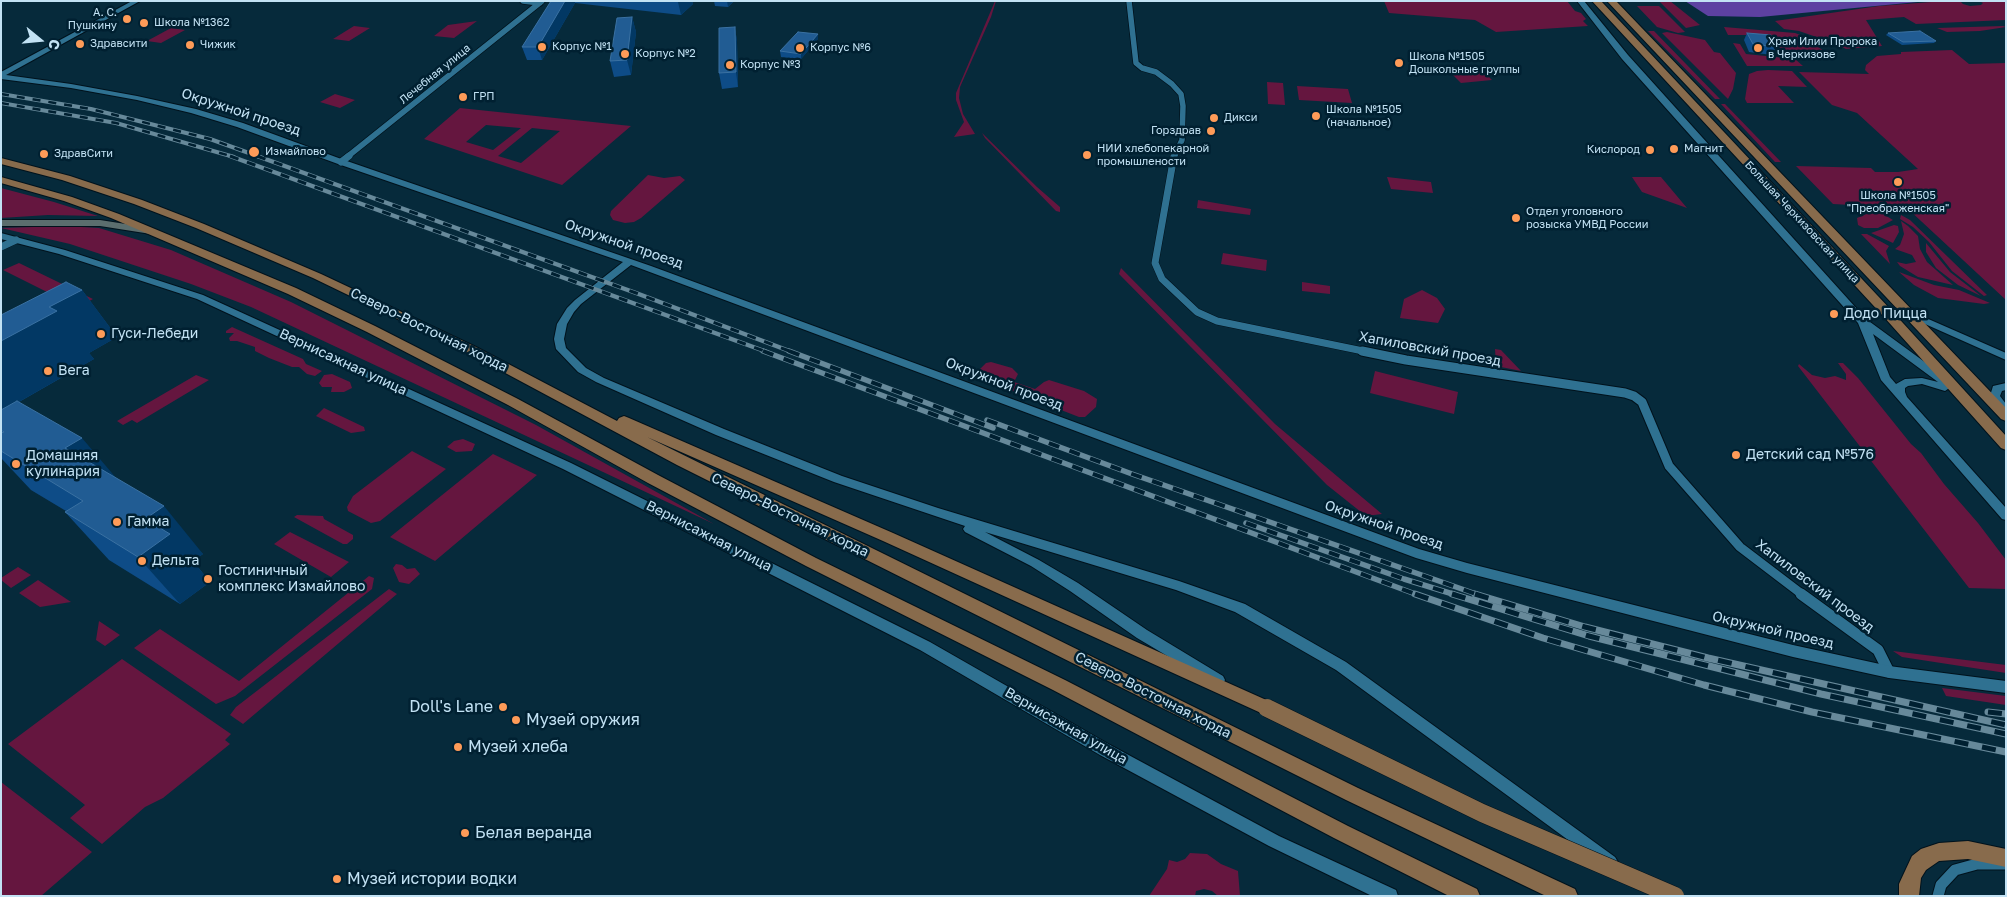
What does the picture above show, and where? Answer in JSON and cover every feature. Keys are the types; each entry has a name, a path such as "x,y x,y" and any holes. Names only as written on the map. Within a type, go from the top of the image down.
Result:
{"main road":[{"name":"Большая Черкизовская улица","path":"1596,1 1881,307 2006,445"},
{"name":"Большая Черкизовская улица","path":"1611,1 2006,414"},
{"name":"Северо-Восточная хорда","path":"1,161 92,186 249,246 394,312 823,532 953,594 1352,794 1568,896"},
{"name":"Северо-Восточная хорда","path":"1,180 68,199 154,232 292,290 397,342 786,549 1059,685 1341,832 1470,896"},
{"path":"1,223 100,223 154,232"},
{"path":"545,388 713,459 1267,708 1482,813 1675,896"},
{"path":"1341,832 1450,896"},
{"path":"1908,896 1909,884 1913,873 1919,863 1928,856 1939,852 1968,850 2006,858"}],"street":[{"path":"1,76 137,1"},
{"path":"523,1 541,2"},
{"name":"Хапиловский проезд","path":"1129,1 1136,63 1142,68 1156,72 1172,84 1181,94 1183,102 1182,140 1174,156 1155,263 1162,279 1197,312 1217,321 1406,360 1624,392 1634,396 1642,402 1669,466 1740,547 1752,558 1878,650 1889,672"},
{"path":"1580,1 1624,57 1862,321 1959,394"},
{"name":"Лечебная улица","path":"341,162 541,2"},
{"name":"Окружной проезд","path":"1,76 70,86 171,105 240,125 629,262 1416,553 1745,640 1889,672 2006,687"},
{"name":"Вернисажная улица","path":"1,236 62,252 206,299 567,466 925,646 1105,750 1274,841 1390,896"},
{"path":"1,247 16,240"},
{"path":"629,262 578,302 570,310 562,324 559,339 562,348 582,370 600,380 720,432 838,478 935,512 1143,574 1240,608 1340,666 1659,896"},
{"path":"1910,314 2006,357"},
{"path":"1862,321 1885,378 2006,516"},
{"path":"1903,398 1900,386 1912,380 1933,383 1959,394"},
{"path":"2006,386 1997,389 1996,396 2006,414"},
{"path":"935,512 1035,563 1172,652 1267,708"},
{"path":"1938,896 1941,885 1955,870 1977,864 2006,864"}],"shaded area":[{"path":"995,1 991,17 960,87 959,98 963,114 975,134 954,137 964,122 956,100 956,93"},
{"path":"1384,1 1567,1 1575,11 1581,13 1586,19 1583,21 1588,26 1496,32 1475,20 1389,13"},
{"path":"1659,1 1670,1 1700,25 1686,28"},
{"path":"1685,1 1928,1 1760,17 1708,16"},
{"path":"1960,1 1970,6 1983,3 1979,1 2006,1 2006,20 1916,24 1904,17 1866,20 1882,46 1846,49 1799,31 1784,29 1775,21 1879,6"},
{"path":"1637,6 1659,6 1685,32 1678,33 1657,27"},
{"path":"477,21 454,38 434,36 448,25"},
{"path":"354,26 370,28 349,41 333,39"},
{"path":"1724,27 1795,33 1806,37 1831,57 1785,56 1771,41 1749,35 1728,35"},
{"path":"2006,27 1980,31 1947,32 1937,28"},
{"path":"171,28 185,30 161,43 147,41"},
{"path":"1648,31 1654,31 1720,99 1715,99"},
{"path":"1667,32 1705,40 1714,52 1720,53 1736,73 1733,89 1728,99 1662,33"},
{"path":"1733,43 1740,44 1746,54 1795,59 1803,66 1747,66"},
{"path":"1952,50 1969,64 2006,63 2006,300 1907,208 1833,204 1796,166 1871,168 1875,172 1898,172 1918,169 1857,113 1832,105 1799,72 1869,74 1865,70 1866,65 1877,56 1901,54 1901,52"},
{"path":"1482,70 1492,80 1461,83 1450,72"},
{"path":"1768,70 1792,71 1807,87 1778,86 1794,103 1747,103 1745,99 1749,74"},
{"path":"1267,82 1283,83 1285,105 1268,104"},
{"path":"1297,86 1348,89 1352,103 1299,100"},
{"path":"335,94 355,100 340,108 320,102"},
{"path":"1721,104 1725,104 1781,162 1775,162"},
{"path":"460,108 631,126 562,185 424,139","holes":["486,125 520,128 521,128 493,150 466,142","532,128 560,131 521,163 498,156"]},
{"path":"982,133 1060,207 1060,212 1056,211"},
{"path":"648,175 664,178 680,176 685,180 634,222 625,223 613,220 610,215 611,211"},
{"path":"1387,177 1431,182 1433,193 1391,189"},
{"path":"1632,177 1661,177 1687,208 1642,192"},
{"path":"1,188 98,216 48,215 1,218"},
{"path":"1198,200 1251,209 1250,215 1197,208"},
{"path":"1869,213 1883,214 1893,220 1878,228 1864,228 1858,225 1857,218"},
{"path":"1901,215 1910,220 1987,295 1984,296 1952,271 1929,242 1913,227 1900,219"},
{"path":"1901,221 1918,236 1920,249 1927,262 1953,285 1918,277 1900,266 1897,262 1906,264 1916,262 1912,255 1895,249 1900,245 1904,234"},
{"path":"1894,225 1898,226 1899,232 1893,243 1871,233"},
{"path":"64,226 99,228 171,250 291,302 536,425 714,524 251,307 191,284 70,244 1,228"},
{"path":"1861,234 1867,234 1889,246 1886,251 1890,264"},
{"path":"1926,243 1950,272 1981,296 1958,285 1936,268 1926,252"},
{"path":"1223,253 1267,260 1266,271 1221,264"},
{"path":"19,263 93,299 66,314 71,304 3,270"},
{"path":"1121,268 1275,424 1382,514 1366,516 1327,485 1119,274"},
{"path":"1899,272 1934,285 1959,290 1990,303 1984,304 1938,298 1914,285"},
{"path":"1302,282 1330,286 1330,294 1302,291"},
{"path":"1422,290 1437,298 1445,309 1438,323 1400,318 1404,299"},
{"path":"232,327 303,359 306,364 322,371 315,376 307,374 299,367 292,367 255,351 255,347 237,341 230,341 229,338 234,333 226,333 226,331"},
{"path":"1495,349 1501,350 1521,371 1496,366"},
{"path":"991,362 1012,368 1018,374 1014,382 1035,389 1049,380 1084,391 1097,399 1096,407 1085,417 1079,417 984,380 980,376 980,369 986,363"},
{"path":"1838,363 1843,363 1858,378 1978,523 2006,560 2006,589 1969,588 1798,366 1799,364 1812,375 1825,378 1835,376 1846,380 1846,374"},
{"path":"1375,371 1458,392 1454,414 1370,393"},
{"path":"332,374 350,382 352,388 344,392 331,392 332,387 322,387 319,383 324,375"},
{"path":"196,375 209,380 137,423 132,420 123,425 117,421"},
{"path":"324,408 364,427 365,431 351,433 316,416"},
{"path":"463,439 475,444 472,451 456,452 447,447 454,441"},
{"path":"412,451 446,469 380,521 371,523 348,511 347,507 353,496"},
{"path":"493,454 537,475 435,561 390,537"},
{"path":"297,515 323,516 324,519 353,535 353,539 347,544 343,544 294,517"},
{"path":"290,532 349,562 331,577 274,544"},
{"path":"396,564 402,565 407,569 415,568 420,574 409,584 399,582 393,568"},
{"path":"18,567 31,575 11,588 1,578"},
{"path":"369,576 374,578 372,589 235,696 216,704 134,648 160,629 239,681"},
{"path":"38,580 71,602 40,607 19,593"},
{"path":"389,589 397,594 243,724 230,715 236,707"},
{"path":"99,621 120,635 105,646 96,640"},
{"path":"1893,651 2006,665 2006,673 1902,657"},
{"path":"122,659 231,734 225,740 230,744 163,798 145,807 102,844 70,818 85,805 8,744"},
{"path":"1942,688 2006,696 2006,705 1946,696"},
{"path":"1,782 92,852 41,896 1,896"},
{"path":"1190,853 1207,854 1221,864 1238,871 1240,896 1218,896 1212,891 1204,889 1196,891 1195,896 1149,896 1167,869 1169,860 1177,862 1185,859"}],"building":[{"path":"551,1 565,1 538,47 522,47"},
{"path":"632,17 627,60 610,61 617,18"},
{"path":"735,27 736,72 719,73 719,28"},
{"path":"1920,31 1936,41 1903,42 1888,33"},
{"path":"798,32 818,34 801,54 780,51"},
{"path":"1747,33 1771,35 1776,47 1753,44"},
{"path":"66,282 82,290 49,307 57,311 1,341 1,315"},
{"path":"17,401 82,438 65,448 164,506 145,519 170,534 138,557 65,512 83,501 1,451 1,433 4,432 1,430 1,410"}],"railway":[{"path":"1,94 91,109 210,139 260,157"},
{"path":"1,103 116,123 234,157"},
{"path":"230,156 767,352"},
{"path":"257,156 636,293 792,352"},
{"path":"763,351 1418,595"},
{"path":"789,351 993,428"},
{"path":"987,420 1132,474 1479,595"},
{"path":"1246,523 1404,579 1456,595"},
{"path":"1415,594 1543,638 1704,685 1812,712 2006,752"},
{"path":"1452,594 1589,636 1821,694 2006,734"},
{"path":"1475,594 1585,627 1708,658 2006,725"},
{"path":"1988,712 2006,714"}],"place":[{"name":"А. С. Пушкину","path":"127,19"},
{"name":"Школа №1362","path":"144,23"},
{"name":"Здравсити","path":"80,44"},
{"name":"Чижик","path":"190,45"},
{"name":"Корпус №1","path":"542,47"},
{"name":"Корпус №6","path":"800,48"},
{"name":"Храм Илии Пророка в Черкизове","path":"1758,48"},
{"name":"Корпус №2","path":"625,54"},
{"name":"Школа №1505 Дошкольные группы","path":"1399,63"},
{"name":"Корпус №3","path":"730,65"},
{"name":"ГРП","path":"463,97"},
{"name":"Школа №1505 (начальное)","path":"1316,116"},
{"name":"Дикси","path":"1214,118"},
{"name":"Горздрав","path":"1211,131"},
{"name":"Магнит","path":"1674,149"},
{"name":"Кислород","path":"1650,150"},
{"name":"Измайлово","path":"254,152"},
{"name":"ЗдравСити","path":"44,154"},
{"name":"НИИ хлебопекарной промышлености","path":"1087,155"},
{"name":"Школа №1505 \"Преображенская\"","path":"1898,182"},
{"name":"Отдел уголовного розыска УМВД России","path":"1516,218"},
{"name":"Додо Пицца","path":"1834,314"},
{"name":"Гуси-Лебеди","path":"101,334"},
{"name":"Вега","path":"48,371"},
{"name":"Детский сад №576","path":"1736,455"},
{"name":"Домашняя кулинария","path":"16,464"},
{"name":"Гамма","path":"117,522"},
{"name":"Дельта","path":"142,561"},
{"name":"Гостиничный комплекс Измайлово","path":"208,579"},
{"name":"Doll's Lane","path":"503,707"},
{"name":"Музей оружия","path":"516,720"},
{"name":"Музей хлеба","path":"458,747"},
{"name":"Белая веранда","path":"465,833"},
{"name":"Музей истории водки","path":"337,879"}]}
